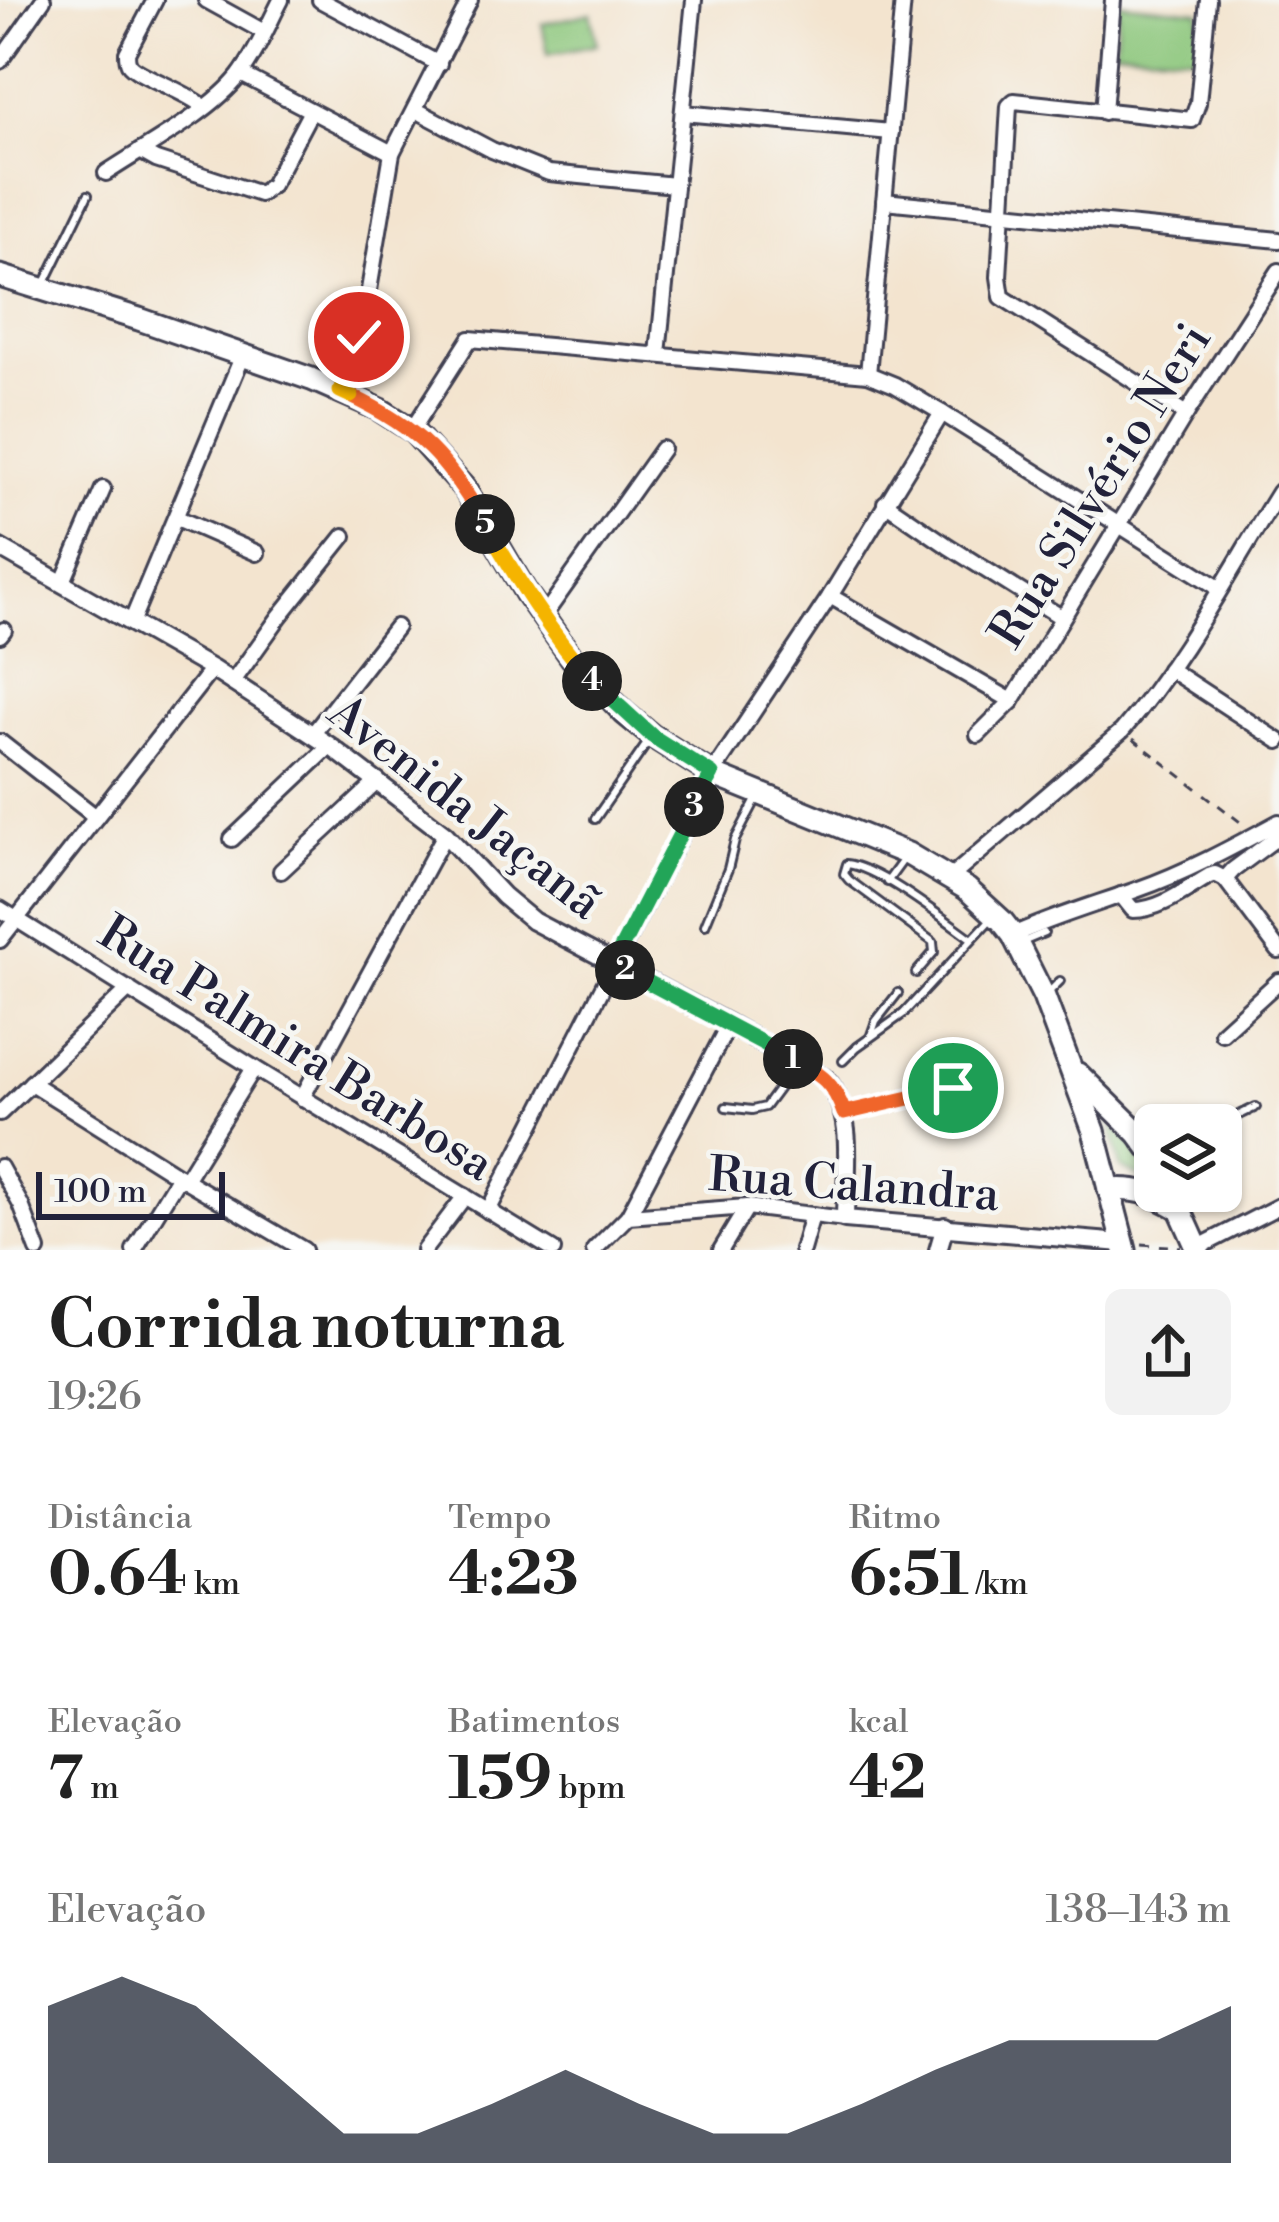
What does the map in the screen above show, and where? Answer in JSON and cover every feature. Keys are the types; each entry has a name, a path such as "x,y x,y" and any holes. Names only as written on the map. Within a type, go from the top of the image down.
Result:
{"main road":[{"path":"0,276 340,391 412,430 465,490 572,658 652,736 712,774 908,854 951,877 995,914 1052,989 1124,1247"},
{"path":"1071,1066 1134,1129"},
{"path":"1109,1190 1134,1190"},
{"path":"1181,1212 1197,1249"}],"street":[{"path":"0,61 43,0"},
{"path":"155,0 127,60 133,68 204,106"},
{"path":"206,0 264,32"},
{"path":"106,173 225,91 241,74 281,0"},
{"path":"320,0 440,64"},
{"path":"340,391 365,314 392,153 470,0"},
{"path":"658,354 694,0"},
{"path":"868,374 903,0"},
{"path":"1104,112 1113,0"},
{"path":"1186,414 1002,297 1002,213 1011,103 1192,120 1198,103 1208,0"},
{"path":"241,74 392,153"},
{"path":"416,110 549,173 675,185"},
{"path":"140,151 260,194 272,185 311,111"},
{"path":"683,113 891,132"},
{"path":"884,201 1279,240"},
{"name":"Rua Silvério Neri","path":"978,735 1012,701 1117,525 1279,271"},
{"path":"412,430 470,339 868,374 943,413 1219,588"},
{"path":"131,623 243,355"},
{"path":"488,1210 712,774 943,413"},
{"path":"543,617 662,449"},
{"path":"62,584 103,489"},
{"path":"951,877 1122,731 1169,669 1279,492"},
{"path":"885,503 1061,617"},
{"path":"177,518 257,553"},
{"path":"232,682 344,536"},
{"name":"Avenida Jaçanã","path":"0,548 212,669 330,746 445,834 533,921 829,1076 844,1113 844,1219"},
{"path":"830,596 1012,701"},
{"path":"312,735 396,627"},
{"path":"0,940 212,669"},
{"path":"1169,669 1279,741"},
{"path":"0,742 96,817"},
{"path":"232,838 330,746"},
{"path":"280,871 378,781"},
{"path":"1016,939 1043,932 1279,822"},
{"path":"302,1098 445,834"},
{"path":"1225,879 1279,836"},
{"path":"1121,895 1139,911 1214,874 1225,879 1279,951"},
{"name":"Rua Palmira Barbosa","path":"0,908 553,1250"},
{"path":"1222,1033 1279,981"},
{"path":"0,1113 129,989"},
{"path":"594,1250 628,1216 729,1024"},
{"path":"134,1250 254,1068"},
{"path":"31,1083 304,1250"},
{"path":"0,1167 38,1250"},
{"path":"424,1250 465,1196"},
{"path":"1197,1249 1279,1206"},
{"path":"721,1250 747,1208"},
{"name":"Rua Calandra","path":"628,1216 747,1208 1124,1247"},
{"path":"802,1250 812,1215"},
{"path":"938,1250 945,1226"}],"lane":[{"path":"42,288 88,195"},
{"path":"595,819 652,736"},
{"path":"705,925 735,840 758,795"},
{"path":"887,882 908,854"},
{"path":"916,973 934,952 932,942 846,877 845,867 850,863 972,939"},
{"path":"843,1061 903,1014 995,914"},
{"path":"871,1036 876,1021 898,993"},
{"path":"726,1107 765,1107 798,1062"},
{"path":"844,1113 953,1088"},
{"path":"1242,1114 1256,1107"}],"path":[{"path":"1122,731 1257,834"},
{"path":"1124,1247 1197,1249"}],"green space":[{"path":"1119,3 1200,11 1198,56 1115,50"},
{"path":"591,13 597,44 548,54 542,24"},
{"path":"1110,1123 1134,1147 1134,1174 1121,1168"}],"route":[{"path":"359,337 340,391 379,409 431,448 465,490 526,593 572,658 624,713 712,774 613,964 826,1079 837,1091 844,1113 953,1088"}]}
